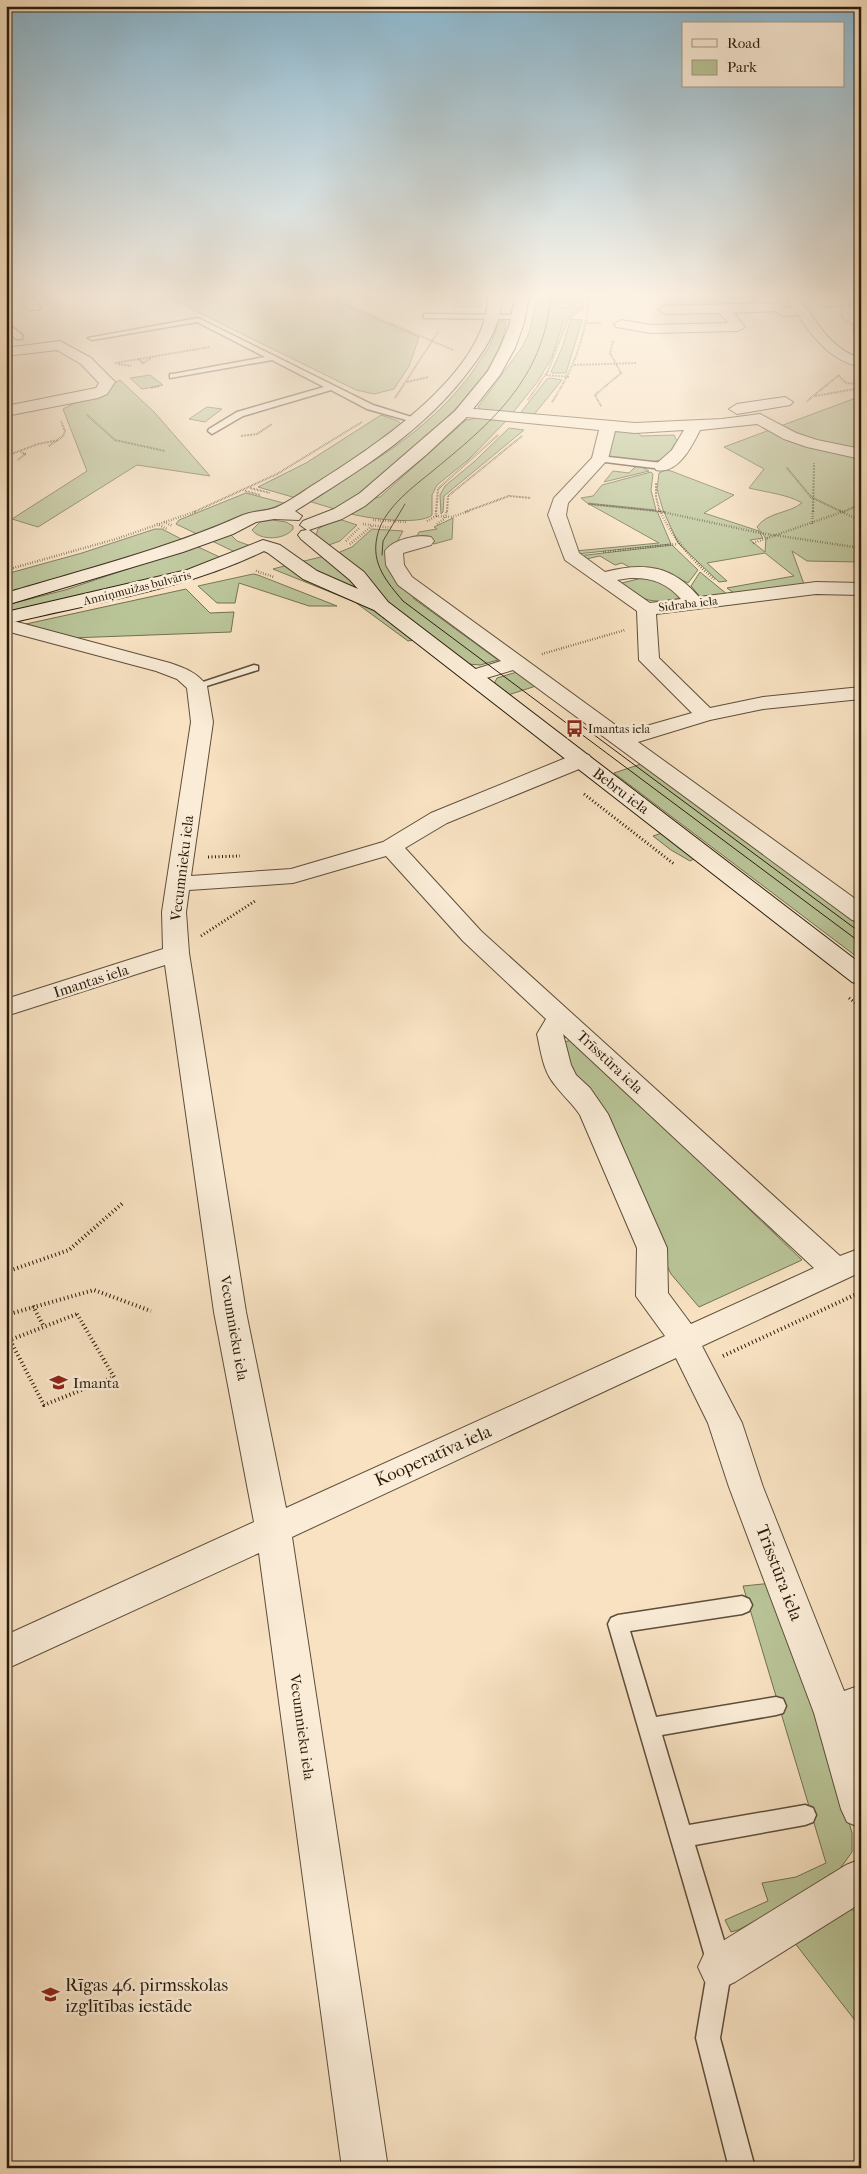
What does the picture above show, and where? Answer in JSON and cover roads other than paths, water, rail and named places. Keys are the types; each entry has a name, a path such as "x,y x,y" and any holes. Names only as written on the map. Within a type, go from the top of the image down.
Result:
{"street":[{"path":"6,411 75,397"},
{"name":"Anniņmuižas bulvāris","path":"6,599 59,585 195,542 238,526 251,518 285,510 359,463 417,420 441,397"},
{"name":"Anniņmuižas bulvāris","path":"238,526 237,531 241,537 263,544 286,543 345,511 376,489 463,413 475,397"},
{"path":"678,412 751,409 785,402"},
{"path":"463,413 608,427 741,423 760,419 790,436 813,444 861,454"},
{"path":"662,466 672,460 685,444 695,425"},
{"path":"608,427 600,460 557,508 557,515 572,556 646,609"},
{"name":"Anniņmuižas bulvāris","path":"274,514 291,515 308,530"},
{"name":"Bebru iela","path":"308,530 357,576 381,606 861,977"},
{"path":"425,541 401,546 394,551 395,565 403,579 861,915"},
{"name":"Anniņmuižas bulvāris","path":"6,618 154,585 211,569 263,544"},
{"name":"Bebru iela","path":"263,544 274,549 310,575 381,606"},
{"path":"603,578 622,573 644,571 657,574 670,578 694,602"},
{"name":"Sidraba iela","path":"706,715 649,660 646,609 816,588 861,589"},
{"path":"6,625 163,667 184,675 197,686"},
{"path":"472,676 515,663"},
{"name":"Vecumnieku iela","path":"197,686 202,722 174,912 176,953 230,1312 273,1528 366,2168"},
{"path":"622,740 706,715 763,703 861,693"},
{"path":"179,884 293,876 391,847 439,818 581,760"},
{"name":"Trīsstūra iela","path":"391,847 472,936 561,1016 848,1265"},
{"name":"Imantas iela","path":"6,1008 176,953"},
{"name":"Trīsstūra iela","path":"561,1016 550,1034 557,1065 565,1080 580,1094 594,1114 610,1156 652,1248 652,1296 674,1322 725,1423 746,1488 847,1708 861,1808"},
{"name":"Kooperatīva iela","path":"6,1653 273,1528 691,1354 848,1265"},
{"path":"720,1967 861,1878"}],"lane":[{"path":"212,431 240,414 297,397"},
{"path":"350,397 379,411 417,420"},
{"path":"600,460 662,466"},
{"path":"197,686 254,668"},
{"path":"742,1605 618,1624 720,1967 708,2038 742,2168"},
{"path":"648,1728 776,1706"},
{"path":"681,1837 805,1815"}],"tram line":[{"path":"510,397 493,418 405,494 384,518 377,537 376,556 386,580 403,601 861,943"},
{"path":"382,555 383,541 405,504"},
{"path":"574,720 861,933"}],"place":[{"name":"Imantas iela","path":"574,729"},
{"name":"Imanta","path":"59,1383"},
{"name":"Rīgas 46. pirmsskolas izglītības iestāde","path":"51,1995"}]}
